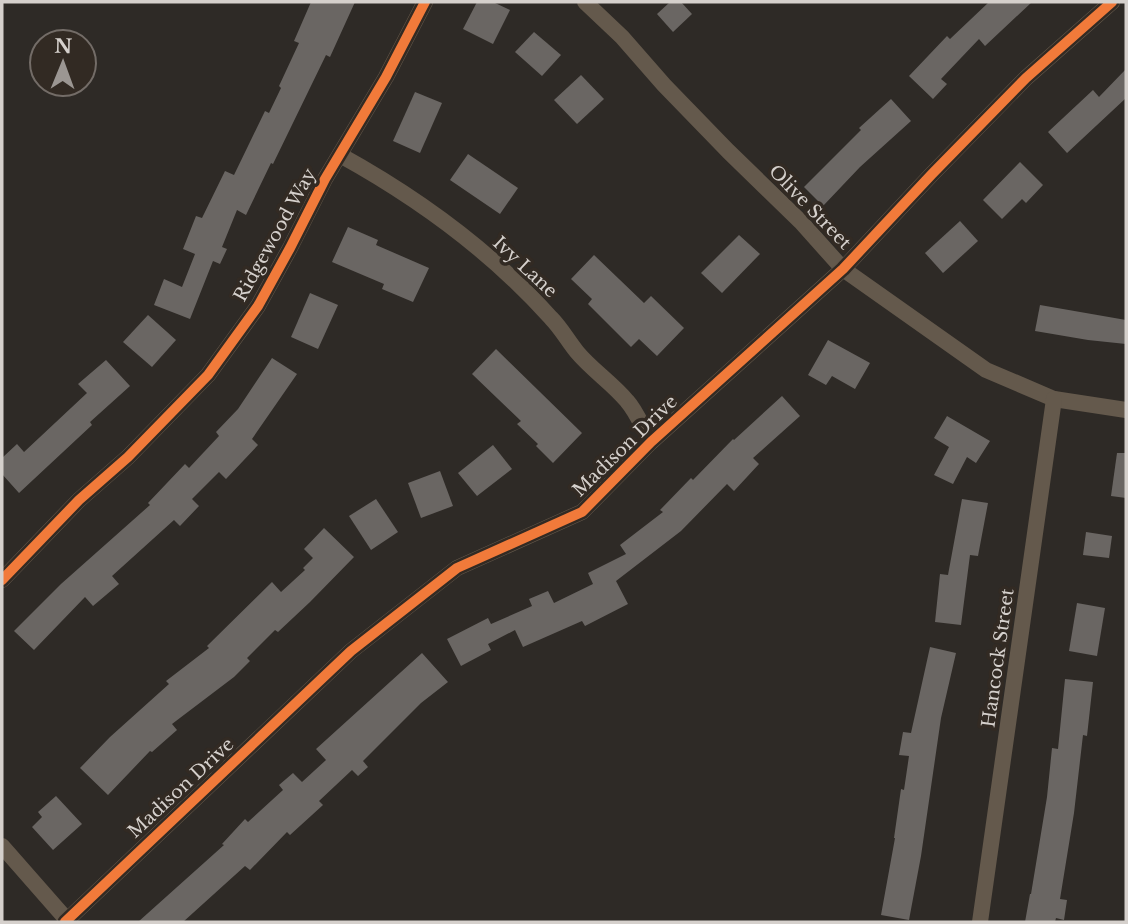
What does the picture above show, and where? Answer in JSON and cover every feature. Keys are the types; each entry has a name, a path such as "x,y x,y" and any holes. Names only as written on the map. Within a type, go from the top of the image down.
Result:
{"street":[{"name":"Ridgewood Way","path":"2,580 79,500 128,457 208,375 258,306 325,179 386,77 425,2"},
{"name":"Olive Street","path":"585,2 728,151 801,222 843,269 986,370 1054,399 1126,410"},
{"name":"Madison Drive","path":"66,921 351,651 457,568 582,512 651,442 843,269 1026,78 1112,2"},
{"name":"Ivy Lane","path":"340,155 382,178 430,210 461,233 525,291 553,319 578,354 629,402 651,442"},
{"name":"Hancock Street","path":"980,922 1054,399"},
{"path":"2,846 66,921"}],"building":[{"path":"311,2 355,2 330,57 326,55 246,215 237,210 222,247 227,249 220,264 213,261 190,319 154,305 164,279 182,287 195,254 183,249 196,216 202,218 225,171 234,175 265,111 269,113 299,43 294,41"},
{"path":"477,2 493,2 510,10 493,44 463,29"},
{"path":"670,2 681,2 692,14 673,32 657,14"},
{"path":"989,2 1032,2 985,46 979,39 941,79 947,84 933,99 909,76 947,36 950,39"},
{"path":"534,32 561,55 542,76 515,52"},
{"path":"1126,69 1126,98 1067,153 1048,132 1093,90 1099,97"},
{"path":"581,75 604,99 577,124 554,100"},
{"path":"415,92 442,103 420,153 393,141"},
{"path":"891,99 911,121 860,167 823,206 804,187 861,130 859,128"},
{"path":"468,154 518,188 500,214 450,180"},
{"path":"1020,162 1043,185 1026,203 1022,199 1002,219 983,200"},
{"path":"960,221 978,241 943,273 925,253"},
{"path":"348,227 378,240 376,245 429,268 413,302 382,289 384,284 332,262"},
{"path":"739,235 760,254 722,293 701,273"},
{"path":"594,255 644,303 651,296 684,328 657,356 639,339 631,347 588,304 592,299 571,279"},
{"path":"310,293 338,305 318,349 291,337"},
{"path":"1040,305 1126,320 1126,344 1035,331"},
{"path":"148,315 176,340 152,367 123,342"},
{"path":"828,340 870,363 855,389 832,376 826,385 808,375"},
{"path":"496,349 582,433 553,463 517,424 521,421 472,374"},
{"path":"272,358 297,374 252,439 258,445 226,479 219,472 192,499 199,506 180,526 174,520 112,576 119,584 93,606 85,597 34,650 14,631 61,584 150,505 148,503 185,464 189,468 219,436 216,432 238,409"},
{"path":"106,360 130,386 19,493 2,474 2,458 17,444 24,452 87,393 78,384"},
{"path":"782,396 800,416 753,458 759,464 734,491 727,484 681,531 616,581 628,604 585,626 582,621 523,647 515,630 488,644 491,650 461,666 447,639 488,618 491,624 532,606 529,599 548,591 554,603 593,584 588,573 626,554 620,545 663,512 660,510 691,478 693,480 733,439"},
{"path":"947,416 990,441 976,463 967,457 953,484 934,475 949,447 934,438"},
{"path":"493,445 512,469 477,496 458,473"},
{"path":"1117,453 1126,453 1126,498 1111,496"},
{"path":"440,471 453,506 421,518 408,483"},
{"path":"376,499 398,532 371,550 349,516"},
{"path":"962,499 988,503 978,556 970,555 961,625 935,622 940,574 948,575"},
{"path":"324,528 354,557 310,602 278,632 275,630 247,658 250,661 234,677 172,724 177,730 150,751 108,795 80,768 169,684 166,681 209,648 207,646 272,582 281,592 305,570 303,568 313,558 304,549"},
{"path":"1086,532 1112,536 1109,558 1083,555"},
{"path":"1077,603 1105,608 1097,656 1069,651"},
{"path":"930,647 956,653 941,718 909,920 881,915 901,789 904,790 909,756 899,755 903,732 911,733"},
{"path":"422,653 448,682 421,703 363,761 368,767 358,776 352,770 319,801 323,805 290,835 287,832 250,870 245,866 183,922 138,922 224,845 222,844 245,819 248,822 283,790 279,785 293,773 302,782 326,760 316,749"},
{"path":"1065,679 1093,682 1087,736 1083,735 1060,899 1067,900 1064,920 1056,918 1055,922 1025,922 1047,797 1052,748 1058,749"},
{"path":"56,796 82,824 53,850 32,827 42,817 38,812"}],"cycle path":[{"path":"2,580 79,500 128,457 208,375 258,306 325,179 386,77 425,2"},
{"path":"65,922 351,651 457,568 582,512 651,442 843,269 1026,78 1112,2"}]}
